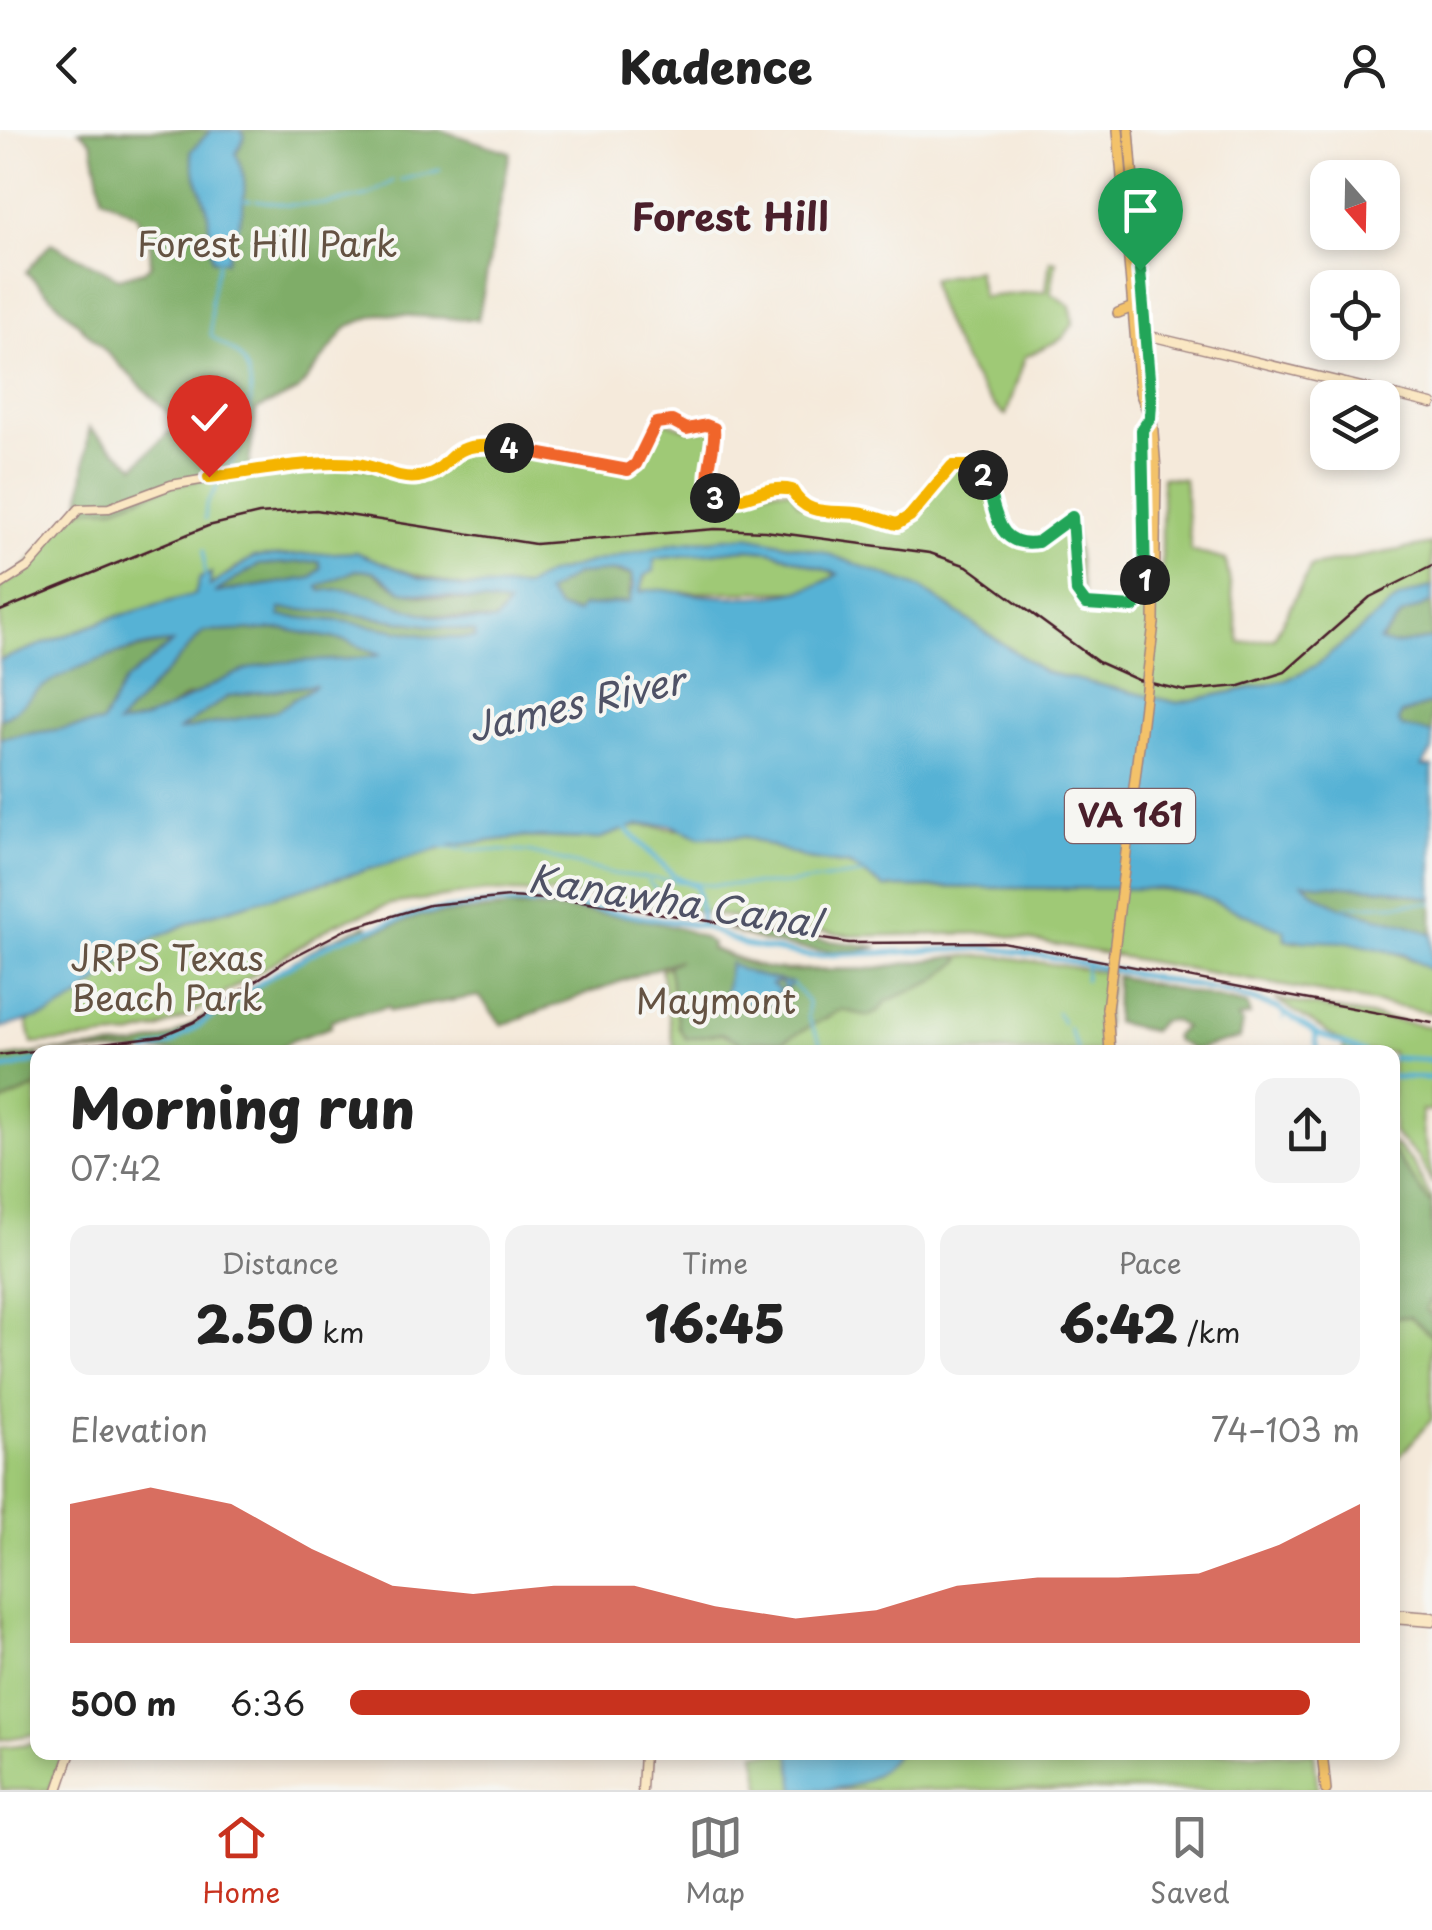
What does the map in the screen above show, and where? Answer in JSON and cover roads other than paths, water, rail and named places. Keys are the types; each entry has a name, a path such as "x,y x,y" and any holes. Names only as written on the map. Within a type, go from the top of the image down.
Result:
{"main road":[{"name":"VA 161","path":"1118,130 1141,402 1150,418"},
{"name":"VA 161","path":"1110,1045 1107,1009 1154,623 1158,554 1146,334 1129,130"},
{"path":"1118,313 1133,307"},
{"path":"1323,1760 1326,1790"}],"street":[{"path":"1146,334 1432,404"},
{"path":"0,584 28,567 79,508 112,508 184,482 348,464 417,477 432,472 459,448 480,444 628,470 636,464 650,429 667,420 687,429 706,425 714,428 707,486 718,500 740,502 784,488 792,490 799,504 817,512 862,513 897,524 910,516 952,466 973,466 987,481 996,520 1011,539 1038,542 1072,517 1076,588 1084,602 1125,608 1142,600 1146,550 1142,430 1150,418"},
{"path":"1400,1618 1432,1620"},
{"path":"58,1790 69,1760"},
{"path":"642,1790 644,1760"}],"water":[{"path":"211,130 241,130 245,136 236,154 244,180 243,206 226,261 213,260 207,209 191,151"},
{"name":"James River","path":"748,536 823,552 921,588 1044,672 1178,703 1284,681 1317,665 1399,598 1432,586 1432,602 1402,615 1379,641 1393,645 1432,639 1432,703 1402,714 1398,721 1402,727 1432,733 1432,751 1422,766 1432,767 1432,899 1388,889 1303,883 1332,903 1432,935 1432,971 1405,955 1349,942 1285,940 1284,930 1198,895 1163,889 884,887 850,865 808,859 746,837 699,837 671,825 638,825 598,839 522,837 450,846 205,916 142,944 78,999 49,1015 0,1028 0,738 102,723 125,681 172,643 106,657 72,671 44,686 0,719 0,660 112,618 195,594 200,578 211,573 210,586 254,557 356,552 418,577 463,587 525,587 548,574 676,543","holes":["745,549 771,551 838,574 804,589 764,596 640,592 644,576 654,571 654,559","319,561 321,568 311,578 214,593 258,565","356,570 373,571 402,591 508,605 496,621 467,620 427,614 358,592 321,591 318,587","577,574 632,574 634,586 629,602 582,607 577,613 559,609 546,593","280,609 338,612 475,632 475,638 440,638 341,621 280,616","283,629 347,641 379,655 261,665 151,717 117,725 203,632","316,685 276,711 177,731 229,696"]},
{"path":"730,963 752,974 792,983 785,990 781,982 771,984 783,992 768,997 774,1005 764,1002 762,1008 725,994"},
{"path":"791,1760 891,1760 875,1774 852,1785 795,1790"}],"waterway":[{"path":"401,180 440,170"},
{"path":"256,200 286,205 327,204 368,196 393,181"},
{"path":"245,200 251,200"},
{"path":"219,260 211,299 211,335 237,354 245,366 251,396 246,428 228,469"},
{"path":"205,519 206,505 219,483"},
{"path":"204,550 205,576"},
{"path":"626,829 673,875 697,887 702,926"},
{"path":"443,848 528,852 614,874 711,885 789,884 863,874"},
{"path":"648,881 664,898"},
{"name":"Kanawha Canal","path":"168,1045 276,973 335,941 420,913 500,903 559,904 702,926 744,945 809,956 990,948 1044,956 1231,993 1277,1008 1315,1032 1317,1045"},
{"path":"1345,906 1432,903"},
{"path":"1085,980 1086,964"},
{"path":"792,983 808,1002 808,1018 821,1043"},
{"path":"1057,1012 1063,1023"},
{"name":"Kanawha Canal","path":"1283,1019 1284,1013"},
{"path":"1069,1028 1076,1045"},
{"path":"1316,1033 1346,1045"},
{"path":"1400,1058 1432,1060"},
{"name":"Kanawha Canal","path":"0,1070 30,1063"},
{"name":"Kanawha Canal","path":"1400,1077 1432,1078"}],"railway":[{"path":"0,611 208,526 259,514 316,510 535,544 715,529 765,531 930,553 967,566 1098,662 1138,680 1185,691 1240,686 1285,672 1370,597 1432,566"},
{"path":"85,1045 161,1036 194,1022 287,960 345,930 429,905 509,897 582,901 848,943 1002,942 1432,1023"},
{"path":"0,1055 30,1051"}],"district":[{"name":"Forest Hill","path":"730,218"}],"park label":[{"name":"Forest Hill Park","path":"267,245"},
{"name":"JRPS Texas Beach Park","path":"167,979"},
{"name":"Maymont","path":"716,1002"}]}
